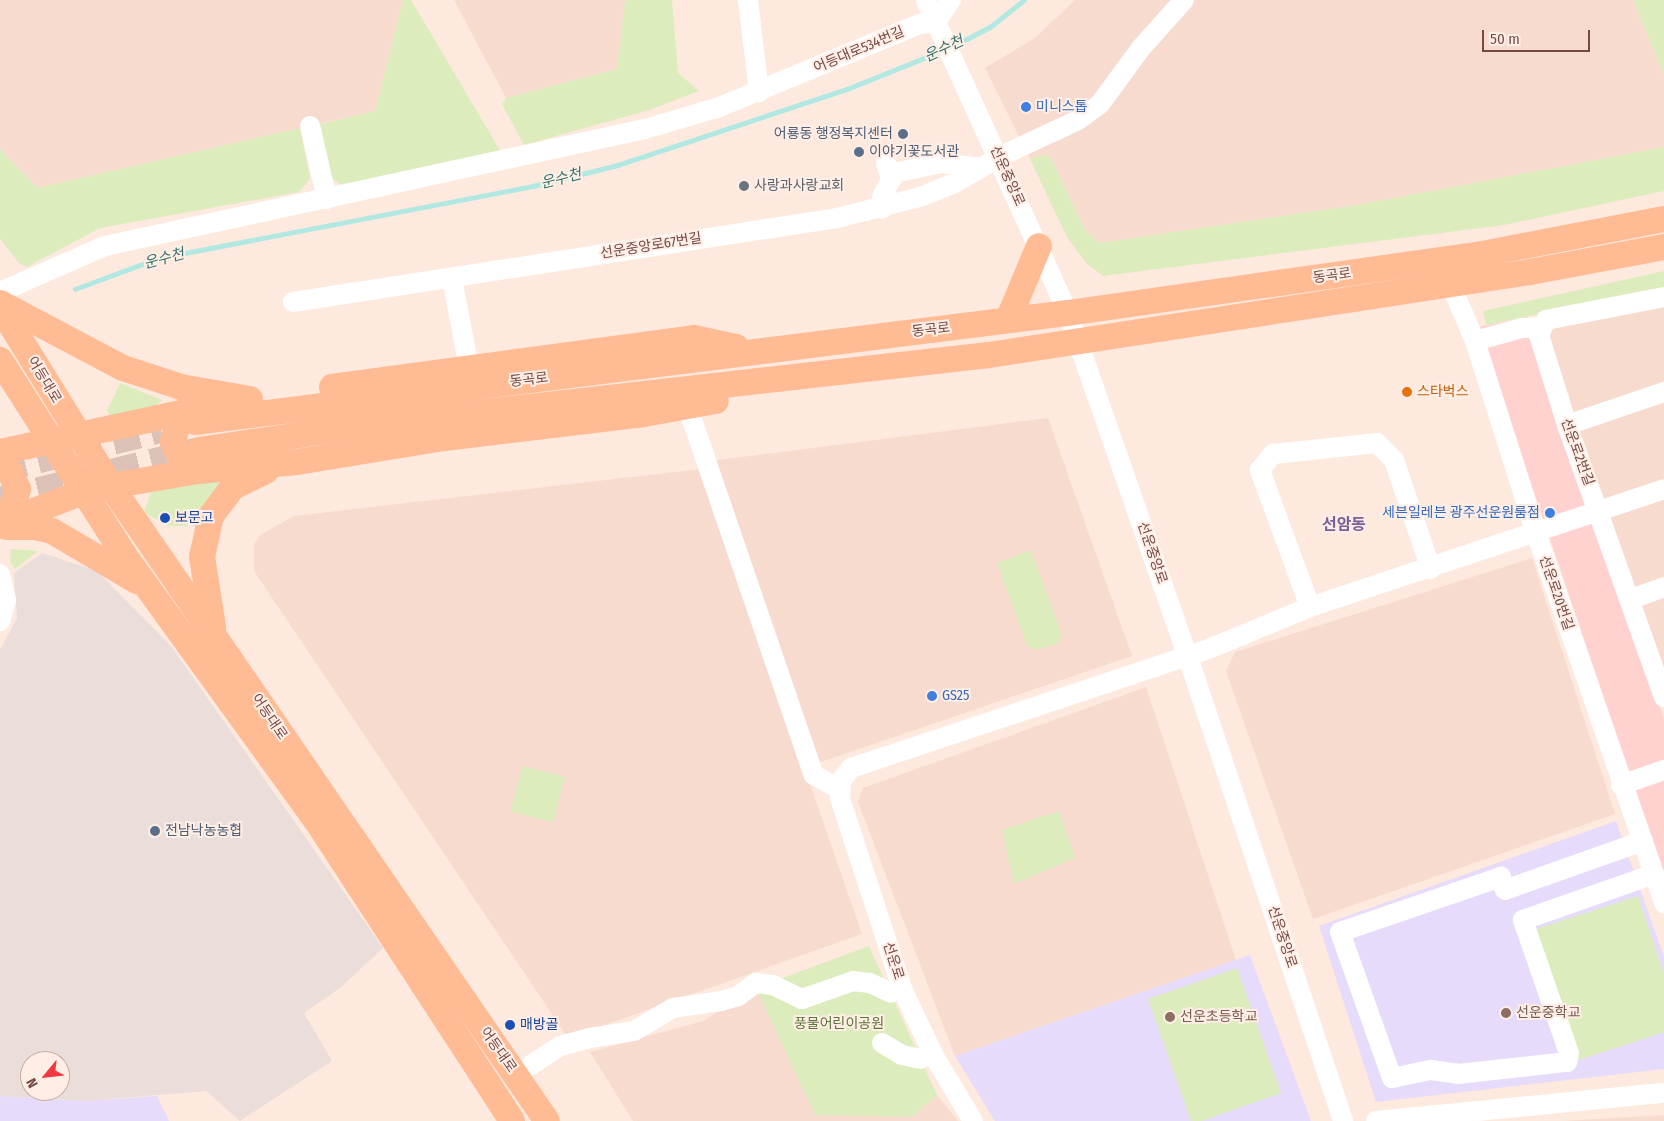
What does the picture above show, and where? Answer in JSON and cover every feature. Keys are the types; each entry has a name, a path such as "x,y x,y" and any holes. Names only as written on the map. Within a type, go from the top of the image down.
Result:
{"main road":[{"name":"동곡로","path":"194,415 754,352 1068,313 1477,255 1664,219"},
{"path":"1008,320 1038,246"},
{"name":"동곡로","path":"199,460 360,426 676,388 878,368 1078,341 1530,272 1664,247"},
{"path":"0,305 123,368 181,388 250,400"},
{"name":"어등대로","path":"0,305 111,486 547,1121"},
{"path":"0,452 77,433 194,415 250,400 469,367 694,338 754,352"},
{"name":"어등대로","path":"0,360 83,492 316,820 512,1121"},
{"path":"215,638 202,557 211,516 233,488 271,469 297,462 444,438 638,415 878,368"},
{"path":"194,415 178,423 173,442 181,461 297,462"},
{"path":"0,524 83,492 111,486 199,460"},
{"path":"0,464 10,472 18,489 14,504 0,517"},
{"path":"0,528 35,527 52,531 152,590"}],"street":[{"path":"748,0 758,92"},
{"name":"선운중앙로","path":"926,0 1068,313 1188,656 1343,1121"},
{"path":"938,25 951,0"},
{"name":"선운중앙로67번길","path":"293,302 452,280 882,209 955,183 999,158 1078,120 1100,104 1141,48 1184,0"},
{"name":"어등대로534번길","path":"0,292 105,246 636,132 717,108 920,24 938,25"},
{"path":"310,126 327,199"},
{"path":"882,209 882,197 890,168 941,163 981,168"},
{"path":"452,280 469,367"},
{"name":"선운로20번길","path":"1450,283 1475,341 1536,533 1621,785 1664,903"},
{"path":"1475,341 1522,328 1541,327 1546,320 1664,297"},
{"name":"선운로2번길","path":"1541,327 1539,335 1567,425 1662,685"},
{"path":"1567,425 1664,392"},
{"path":"687,405 814,775 839,789 845,774 858,764 1188,656 1310,607 1431,569 1664,489"},
{"path":"1310,607 1260,470 1273,454 1377,443 1394,460 1431,569"},
{"path":"0,574 6,600 0,621"},
{"path":"1631,599 1664,587"},
{"path":"1621,785 1664,770"},
{"name":"선운로","path":"839,789 903,991 934,1056 974,1121"},
{"path":"1643,841 1505,890 1501,877 1340,932 1392,1078 1431,1070 1458,1074 1567,1062 1569,1053 1523,920 1654,874"},
{"path":"531,1065 560,1046 590,1038 634,1031 673,1008 721,1001 738,996 756,983 773,985 802,999 853,981 870,983 892,993"},
{"path":"882,1043 902,1055 921,1059"},
{"path":"1376,1121 1664,1093"}],"shaded area":[{"path":"0,0 403,0 375,111 37,188 0,149"},
{"path":"454,0 625,0 617,69 506,98"},
{"path":"1075,0 1633,0 1664,75 1664,147 1357,205 1099,243 1085,230 1053,162 1046,154 1030,159 985,68 1036,37"},
{"path":"1664,303 1664,676 1619,555 1549,335 1552,327"},
{"path":"1527,317 1664,719 1664,874 1478,327"},
{"path":"1048,418 1132,656 818,763 710,461"},
{"path":"701,469 862,934 568,1038 254,571 254,544 260,535 294,516"},
{"path":"42,553 97,571 171,646 383,948 340,988 304,1013 332,1061 240,1121 206,1091 84,1101 70,1100 70,1051 20,1051 20,1097 0,1096 0,650 17,618 14,573"},
{"path":"1532,558 1615,814 1313,919 1226,671 1235,652"},
{"path":"1146,687 1236,960 955,1056 858,802 863,788"},
{"name":"선운중학교","path":"1616,821 1664,957 1664,1069 1376,1102 1319,926"},
{"name":"선운초등학교","path":"1250,955 1311,1121 995,1121 955,1056"},
{"path":"756,988 912,1117 937,1095 958,1121 633,1121 590,1052 703,1021"},
{"path":"0,1096 20,1097 20,1101 84,1101 157,1096 169,1121 0,1121"},
{"path":"1664,1115 1664,1121 1562,1121"}],"green space":[{"path":"403,0 411,0 501,152 344,187 332,178 320,124 375,111"},
{"path":"625,0 672,0 678,73 699,91 649,110 524,145 502,104 506,98 617,69"},
{"path":"1633,0 1664,0 1664,75"},
{"path":"300,128 310,179 299,192 100,228 27,267 19,263 0,239 0,149 37,188"},
{"path":"1664,147 1664,191 1504,225 1103,276 1086,263 1067,237 1030,159 1046,154 1053,162 1085,230 1099,243 1357,205"},
{"path":"1664,271 1664,289 1486,325 1483,311"},
{"path":"120,383 162,400 147,413 114,421 107,411"},
{"path":"232,472 187,526 167,526 144,512 152,490"},
{"path":"11,549 38,551 15,569 10,562"},
{"path":"1031,550 1062,635 1058,643 1038,650 1027,646 997,563"},
{"path":"522,766 565,777 553,822 511,812"},
{"path":"1059,811 1075,858 1014,884 1002,830"},
{"path":"1638,896 1664,975 1664,1032 1579,1060 1536,929"},
{"name":"풍물어린이공원","path":"869,946 937,1095 912,1117 815,1115 756,988"},
{"path":"1237,968 1281,1093 1201,1121 1191,1121 1148,999"}],"waterway":[{"name":"운수천","path":"953,46 990,27 1024,0"},
{"name":"운수천","path":"75,289 159,258 533,186 618,165 847,89 944,50"}],"tunnel":[{"path":"0,470 161,430"},
{"path":"0,500 199,450"}],"place":[{"name":"미니스톱","path":"1026,107"},
{"name":"어룡동 행정복지센터","path":"903,134"},
{"name":"이야기꽃도서관","path":"859,152"},
{"name":"사랑과사랑교회","path":"744,186"},
{"name":"스타벅스","path":"1407,392"},
{"name":"세븐일레븐 광주선운원룸점","path":"1550,513"},
{"name":"보문고","path":"165,518"},
{"name":"GS25","path":"932,696"},
{"name":"전남낙농농협","path":"155,831"},
{"name":"선운중학교","path":"1506,1013"},
{"name":"선운초등학교","path":"1170,1017"},
{"name":"매방골","path":"510,1025"}],"district":[{"name":"선암동","path":"1344,525"}]}
